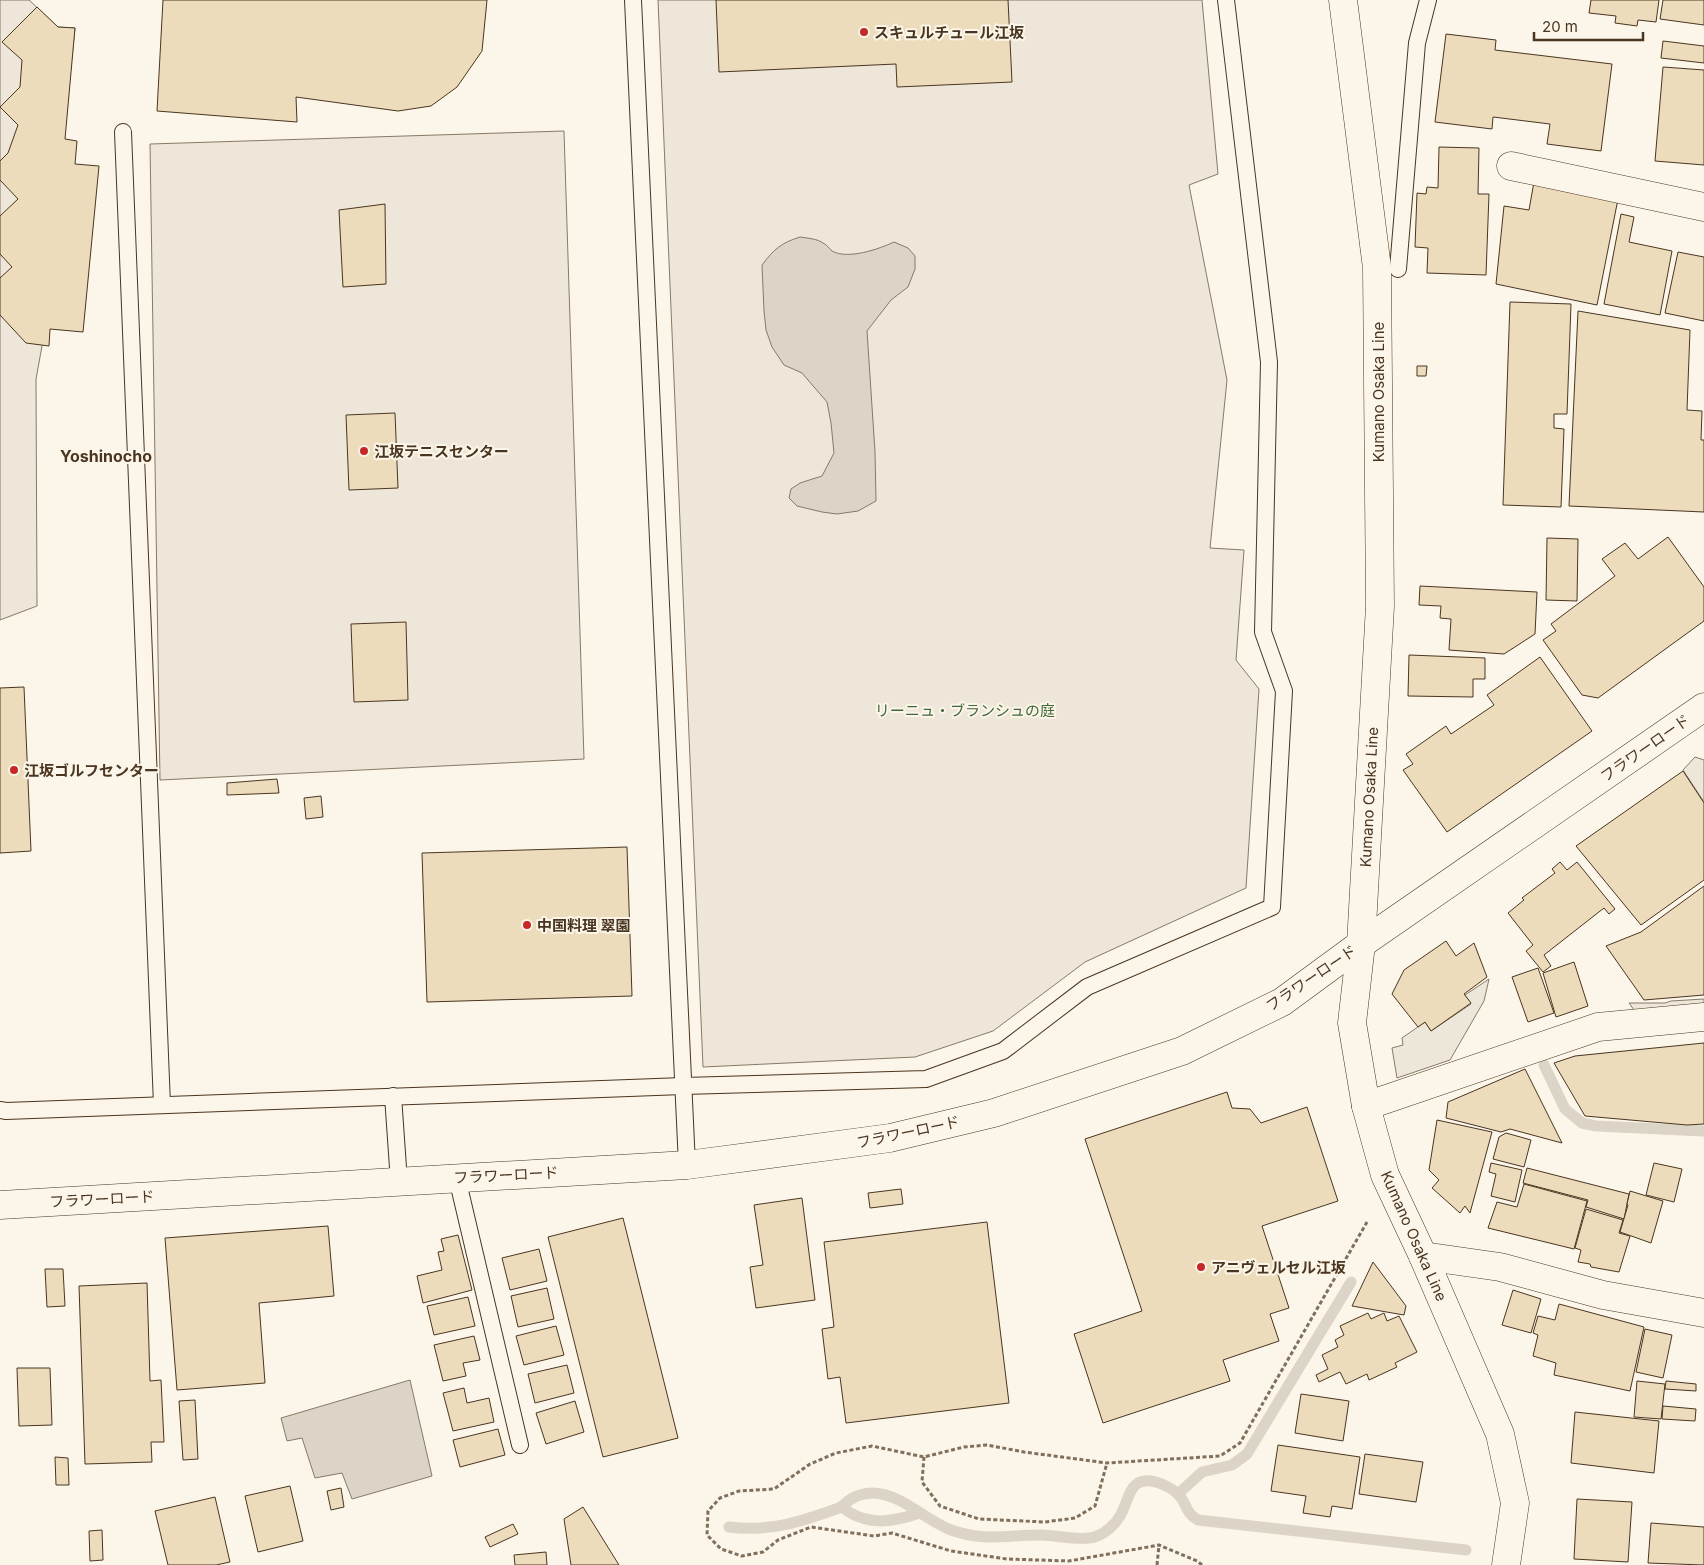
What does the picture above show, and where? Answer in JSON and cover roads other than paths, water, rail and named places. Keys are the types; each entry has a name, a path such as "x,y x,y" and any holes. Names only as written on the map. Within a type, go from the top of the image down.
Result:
{"street":[{"name":"Kumano Osaka Line","path":"1343,0 1377,268 1380,606 1361,944 1352,1023 1366,1106 1385,1175 1423,1256 1500,1434 1515,1503 1506,1565"},
{"path":"1511,166 1704,207"},
{"name":"フラワーロード","path":"0,1205 687,1165 890,1138 994,1113 1182,1051 1282,1002 1361,944 1704,707"},
{"path":"1366,1106 1598,1027 1704,1018"},
{"path":"1423,1256 1500,1267 1603,1295 1704,1313"}],"lane":[{"path":"633,0 687,1165"},
{"path":"0,1110 926,1079 1003,1052 1087,987 1272,907 1284,691 1263,632 1269,362 1226,0"},
{"path":"1398,269 1418,43 1428,0"},
{"path":"123,132 162,1105"},
{"path":"393,1096 399,1182"},
{"path":"457,1178 520,1445"}],"waterway":[{"path":"1544,1065 1565,1109 1582,1123 1596,1126 1704,1131"},
{"path":"1178,1494 1202,1472 1232,1465 1247,1454 1351,1282"},
{"path":"729,1527 758,1528 785,1525 839,1508 857,1496 873,1493 884,1494 894,1498 941,1526 963,1534 985,1537 1040,1535 1089,1538 1100,1535 1114,1524 1121,1515 1129,1494 1135,1485 1139,1482 1151,1481 1175,1492 1181,1497 1188,1511 1198,1520 1466,1550"},
{"path":"842,1507 860,1517 879,1521 888,1521 919,1513"}],"place":[{"name":"スキュルチュール江坂","path":"864,32"},
{"name":"江坂テニスセンター","path":"364,451"},
{"name":"江坂ゴルフセンター","path":"14,770"},
{"name":"中国料理 翠園","path":"527,925"},
{"name":"アニヴェルセル江坂","path":"1201,1267"}],"district":[{"name":"Yoshinocho","path":"106,456"}],"park label":[{"name":"リーニュ・ブランシュの庭","path":"965,710"}]}
